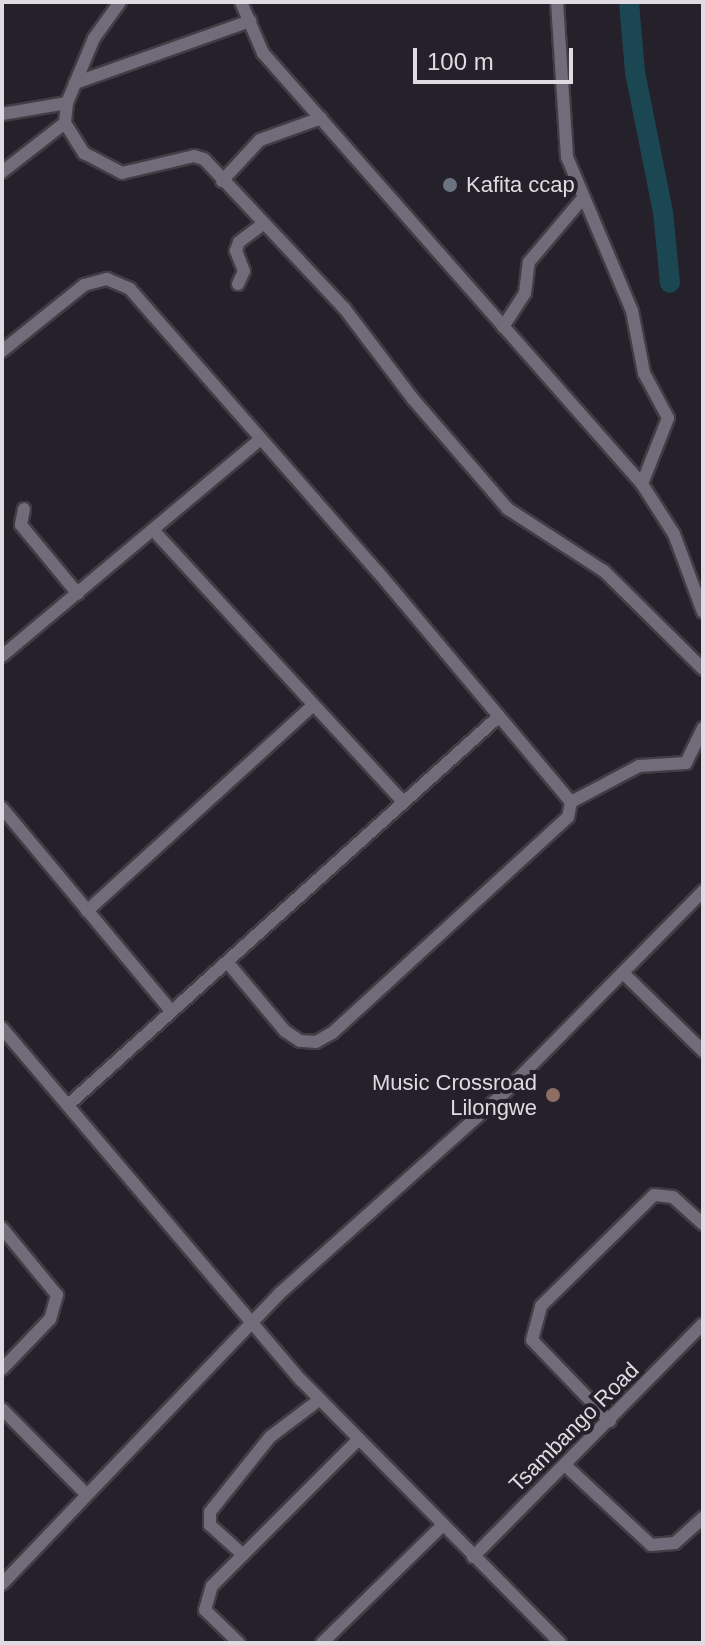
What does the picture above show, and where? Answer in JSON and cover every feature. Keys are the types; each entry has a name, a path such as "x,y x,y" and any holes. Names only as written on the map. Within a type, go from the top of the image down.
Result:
{"street":[{"path":"120,2 94,38 67,103 65,123 84,153 109,170 136,172 197,156 344,308 413,399 508,509 604,571 703,669"},
{"path":"241,2 263,53 642,484 674,534 703,612"},
{"path":"557,2 567,157 582,199 632,311 644,373 668,418 642,484"},
{"path":"75,83 250,21"},
{"path":"2,114 67,103"},
{"path":"222,181 260,140 321,118"},
{"path":"2,172 65,123"},
{"path":"503,327 525,293 529,262 582,199"},
{"path":"238,284 244,271 236,251 239,242 264,223"},
{"path":"2,351 84,285 95,280 119,282 139,298 258,441 378,572 497,718 571,802"},
{"path":"2,656 258,441"},
{"path":"24,509 21,525 78,594"},
{"path":"154,531 402,801"},
{"path":"87,911 312,706"},
{"path":"68,1105 497,718"},
{"path":"571,802 639,766 686,763 703,728"},
{"path":"227,962 285,1031 300,1041 316,1042 332,1033 568,817 571,802"},
{"path":"2,808 171,1011"},
{"path":"2,1584 84,1492 252,1323 506,1091 703,891"},
{"path":"623,973 703,1051"},
{"path":"4,1033 319,1400 560,1643"},
{"path":"610,1421 532,1340 541,1306 654,1195 673,1197 703,1224"},
{"path":"2,1228 57,1295 50,1319 2,1369"},
{"name":"Tsambango Road","path":"473,1557 703,1324"},
{"path":"241,1553 210,1525 210,1512 270,1437 319,1400"},
{"path":"2,1409 84,1492"},
{"path":"239,1643 205,1610 212,1586 241,1553 358,1440"},
{"path":"566,1466 651,1545 675,1543 703,1518"},
{"path":"322,1643 442,1526"}],"waterway":[{"path":"629,2 635,72 663,212 670,283"}],"place":[{"name":"Kafita ccap","path":"450,185"},
{"name":"Music Crossroad Lilongwe","path":"553,1095"}]}
